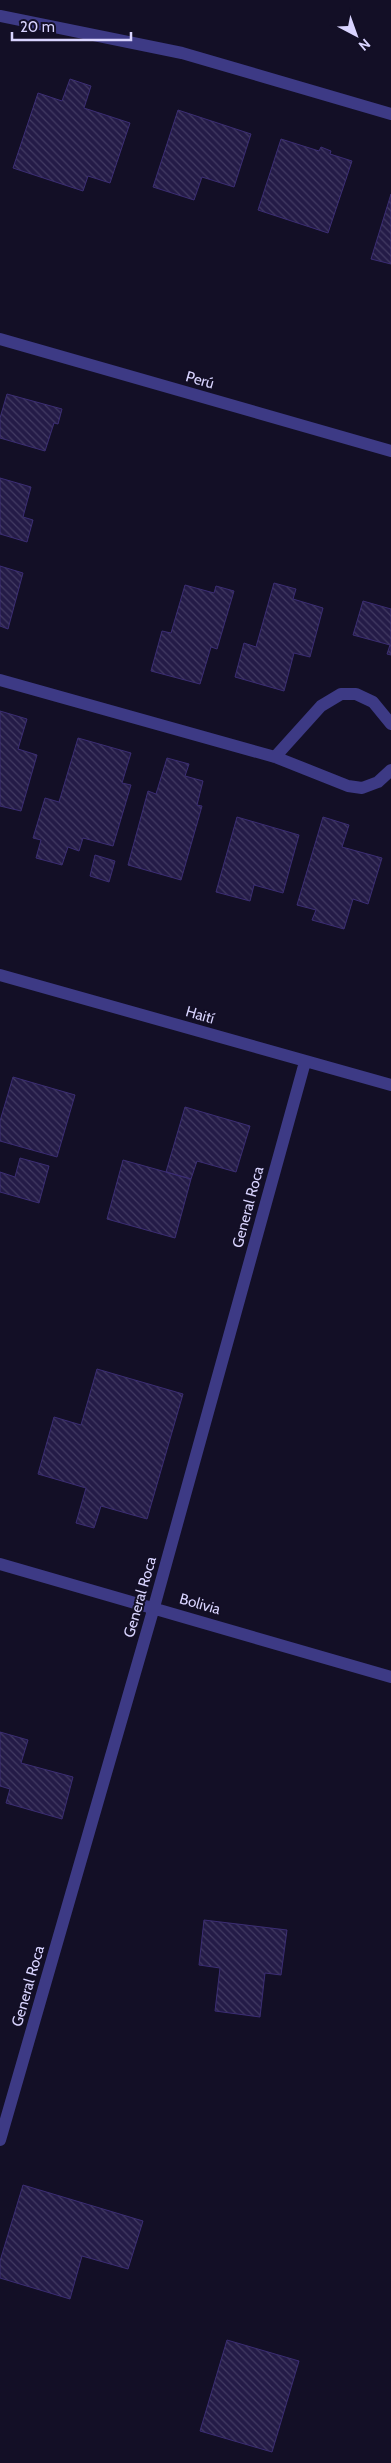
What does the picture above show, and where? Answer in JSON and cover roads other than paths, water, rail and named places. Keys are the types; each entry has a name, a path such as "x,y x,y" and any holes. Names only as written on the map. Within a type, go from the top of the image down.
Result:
{"street":[{"path":"0,16 182,53 391,114"},
{"name":"Perú","path":"0,339 391,451"},
{"path":"0,680 275,757 348,786 362,788 378,782 391,770"},
{"path":"275,757 321,706 341,694 356,694 373,702 391,724"},
{"name":"Haití","path":"0,975 391,1086"},
{"name":"General Roca","path":"0,2140 154,1607 305,1062"},
{"name":"Bolivia","path":"0,1564 391,1677"}]}
